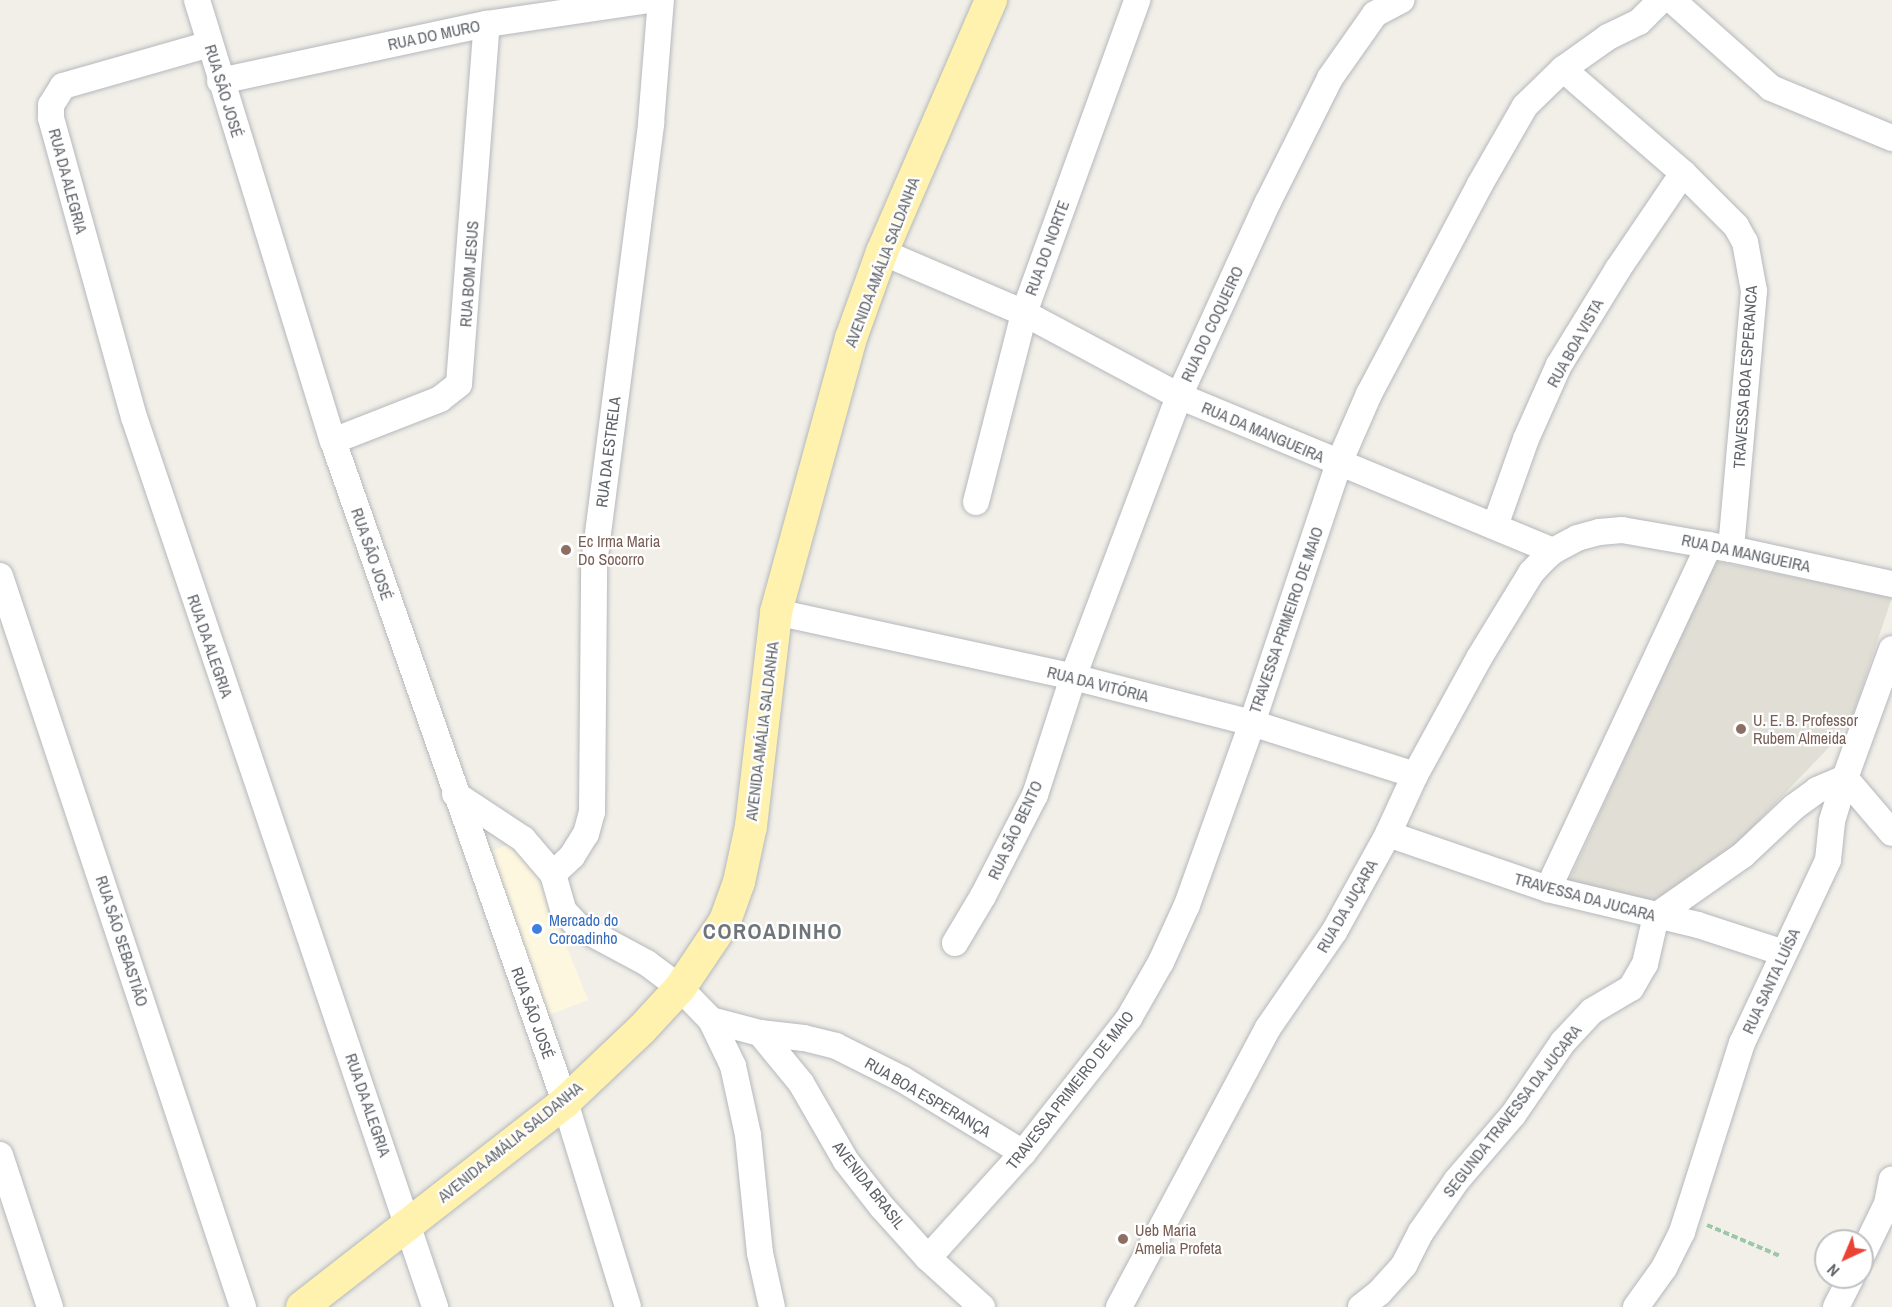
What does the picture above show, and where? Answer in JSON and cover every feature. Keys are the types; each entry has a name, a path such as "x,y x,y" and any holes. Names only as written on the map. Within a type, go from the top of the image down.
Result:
{"main road":[{"name":"AVENIDA AMÁLIA SALDANHA","path":"302,1307 408,1222 565,1102 642,1029 680,988 725,921 739,882 751,826 776,612 851,338 882,252 991,0"}],"street":[{"name":"RUA SÃO JOSÉ","path":"197,0 220,81 333,441 565,1102 628,1307"},
{"name":"RUA DO MURO","path":"220,81 487,24 650,0"},
{"name":"RUA DA ESTRELA","path":"553,874 572,856 586,834 592,812 594,564 651,123 661,0"},
{"name":"RUA DO NORTE","path":"976,502 1024,313 1137,0"},
{"name":"RUA DO COQUEIRO","path":"1073,677 1179,396 1268,202 1330,78 1373,7 1401,0"},
{"name":"TRAVESSA PRIMEIRO DE MAIO","path":"928,1258 1023,1153 1130,1017 1161,963 1187,906 1252,723 1339,463 1370,394 1479,186 1525,106 1563,69 1608,38 1639,22 1661,0"},
{"path":"1672,0 1771,88 1892,138"},
{"name":"RUA BOM JESUS","path":"333,441 440,399 459,384 487,24"},
{"name":"RUA DA ALEGRIA","path":"210,44 63,86 55,95 51,118 134,417 220,678 408,1222"},
{"name":"TRAVESSA BOA ESPERANCA","path":"1548,889 1720,547 1754,291 1746,242 1736,226 1683,173 1563,69"},
{"name":"RUA BOA VISTA","path":"1496,526 1526,439 1559,365 1618,269 1683,173"},
{"name":"RUA DA MANGUEIRA","path":"882,252 1024,313 1179,396 1553,551"},
{"name":"RUA DA MANGUEIRA","path":"1599,531 1622,530 1720,547 1892,584"},
{"name":"RUA DA JUÇARA","path":"1119,1307 1268,1028 1334,932 1388,834 1415,775 1490,639 1531,573 1553,551 1577,538 1599,531"},
{"name":"RUA SÃO SEBASTIÃO","path":"0,576 243,1307"},
{"name":"RUA DA VITÓRIA","path":"776,612 1073,677 1252,723 1415,775"},
{"name":"RUA SANTA LUÍSA","path":"1636,1307 1664,1268 1687,1217 1742,1044 1828,860 1832,821 1845,778 1892,649"},
{"name":"RUA SÃO BENTO","path":"956,943 1035,795 1073,677"},
{"path":"1656,916 1743,855 1794,807 1817,790 1845,778 1892,833"},
{"path":"455,794 523,839 553,874 563,910 578,926 628,950 680,988 711,1020 733,1066 746,1123 760,1253 772,1307"},
{"name":"TRAVESSA DA JUCARA","path":"1388,834 1548,889 1698,926 1784,953"},
{"name":"SEGUNDA TRAVESSA DA JUCARA","path":"1361,1307 1379,1293 1404,1265 1421,1232 1457,1179 1513,1115 1563,1042 1592,1011 1630,988 1645,964 1656,916"},
{"path":"711,1020 760,1033"},
{"name":"RUA BOA ESPERANÇA","path":"760,1033 804,1038 847,1051 902,1078 1023,1153"},
{"name":"AVENIDA BRASIL","path":"760,1033 801,1083 846,1161 882,1207 928,1258 982,1307"},
{"path":"0,1155 50,1307"},
{"path":"1874,1231 1887,1204 1892,1179"},
{"path":"408,1222 435,1307"},
{"path":"1836,1307 1845,1289"}],"path":[{"path":"1687,1217 1780,1256"}],"shaded area":[{"name":"U. E. B. Professor Rubem Almeida","path":"1714,561 1892,597 1852,718 1836,740 1724,857 1651,903 1569,881"},
{"name":"Mercado do Coroadinho","path":"509,844 531,858 588,1000 549,1015 484,854"}],"place":[{"name":"Ec Irma Maria Do Socorro","path":"566,550"},
{"name":"U. E. B. Professor Rubem Almeida","path":"1741,729"},
{"name":"Mercado do Coroadinho","path":"537,929"},
{"name":"Ueb Maria Amelia Profeta","path":"1123,1239"}],"district":[{"name":"COROADINHO","path":"773,932"}]}
